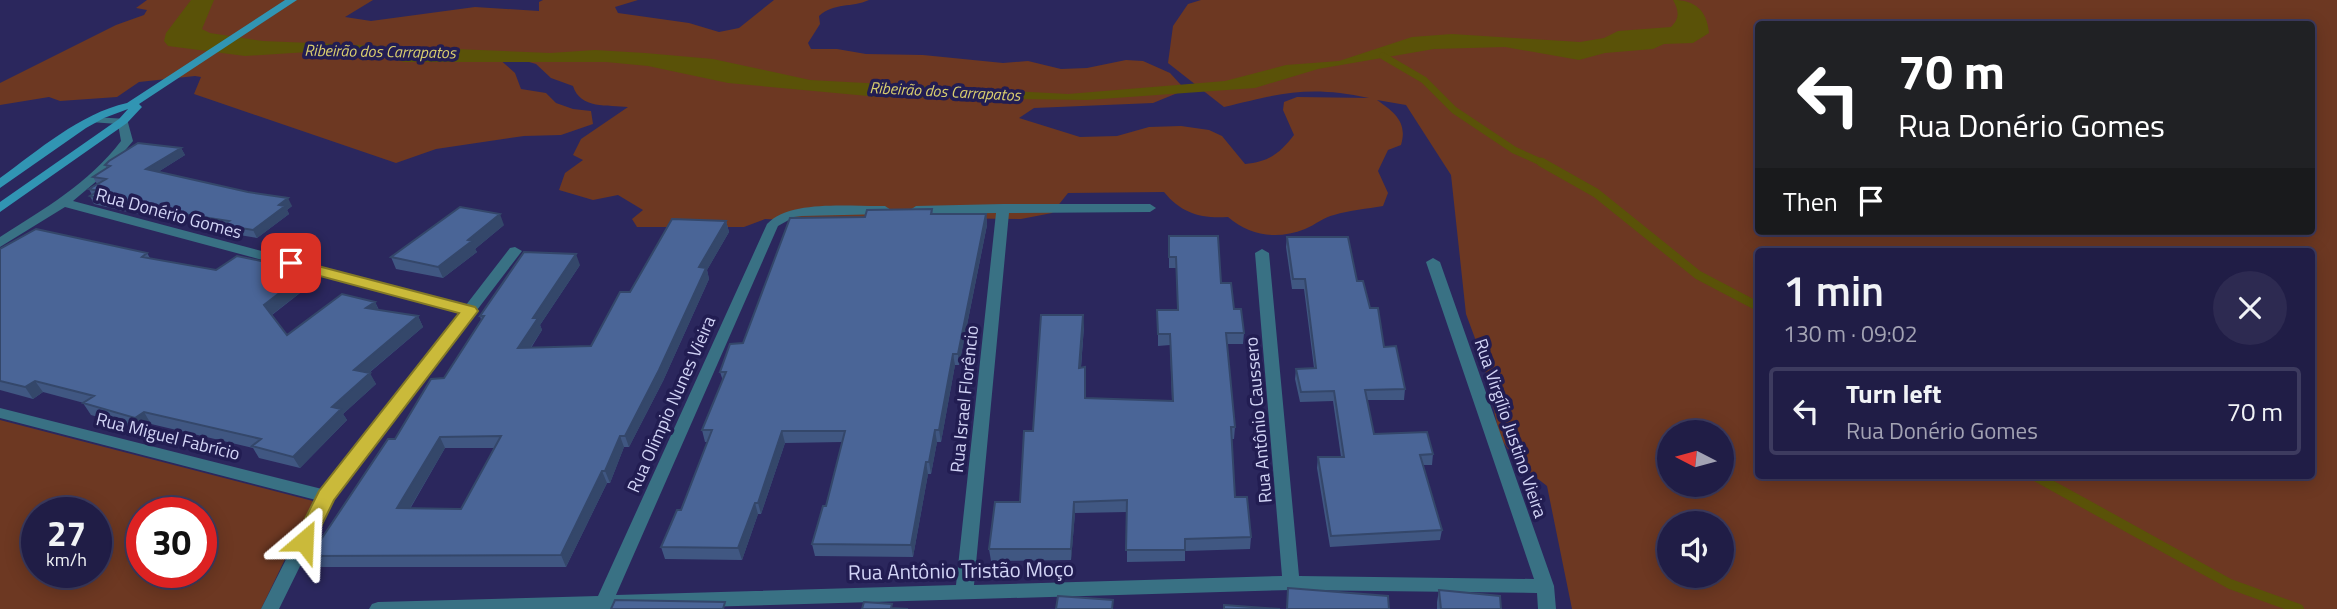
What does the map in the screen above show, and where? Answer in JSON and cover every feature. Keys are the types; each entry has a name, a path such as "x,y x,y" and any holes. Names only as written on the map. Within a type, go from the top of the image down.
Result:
{"street":[{"path":"0,184 94,120 114,108 131,105 292,0"},
{"path":"0,208 123,121 135,111 136,107 131,105"},
{"path":"94,120 123,121"},
{"path":"0,243 62,202 120,152 127,141 123,121"},
{"name":"Rua Donério Gomes","path":"62,202 470,311"},
{"path":"1003,208 1150,208"},
{"name":"Rua Olímpio Nunes Vieira","path":"605,600 774,224 790,214 802,212 1003,208"},
{"name":"Rua Israel Florêncio","path":"964,594 1003,208"},
{"path":"270,609 326,496 515,251"},
{"name":"Rua Antônio Caussero","path":"1262,253 1291,583"},
{"name":"Rua Virgílio Justino Vieira","path":"1433,262 1545,586 1547,609"},
{"name":"Rua Miguel Fabrício","path":"0,413 326,496"},
{"name":"Rua Antônio Tristão Moço","path":"378,609 605,600 964,594 1291,583 1545,586"}],"shaded area":[{"path":"147,0 373,0 345,17 371,21 475,7 539,11 539,2 543,0 638,0 615,7 618,13 689,23 719,32 739,28 774,0 869,0 837,7 819,16 820,24 808,43 811,49 923,55 1003,63 1028,61 1061,69 1087,68 1126,60 1143,61 1170,73 1181,85 1180,92 1153,103 1034,108 1019,118 1080,137 1117,136 1149,127 1181,126 1209,130 1222,136 1245,164 1273,156 1294,135 1283,110 1284,102 1297,97 1369,98 1312,91 1224,107 1168,63 1173,26 1188,4 1201,0 2337,0 2337,609 1572,609 1547,486 1519,464 1500,438 1483,360 1466,314 1451,175 1406,105 1377,100 1394,113 1403,130 1401,145 1388,150 1378,171 1388,193 1383,206 1330,216 1305,229 1284,234 1255,232 1228,217 1200,216 1177,205 1164,192 1068,193 1052,213 1021,219 846,217 806,221 765,219 744,227 637,227 632,219 643,210 618,195 593,200 559,190 565,173 583,160 573,155 581,139 628,107 588,102 582,99 573,86 551,78 536,64 490,51 515,73 521,89 546,93 556,103 591,111 593,124 561,135 524,136 436,149 396,163 194,94 201,77 195,76 139,82 117,97 60,101 49,97 0,105 0,83 116,25 144,15 147,10 136,8"},
{"path":"0,420 313,501 261,609 0,609"}],"water":[{"name":"Ribeirão dos Carrapatos","path":"191,0 214,0 202,29 210,33 263,41 550,53 595,50 645,53 713,59 810,80 1068,94 1225,81 1286,65 1339,61 1412,37 1452,34 1580,42 1604,38 1618,31 1671,27 1678,14 1673,0 1694,4 1703,12 1709,33 1693,43 1664,44 1653,49 1605,53 1579,60 1505,47 1434,49 1318,69 1255,88 1087,100 879,97 728,83 648,66 606,62 405,62 366,54 308,52 245,56 168,46 164,41 166,33"}],"building":[{"path":"138,143 181,148 146,169 248,192 288,198 279,205 285,206 253,230 222,225 229,221 118,204 90,196 99,191 89,189 106,179 93,177 110,166 105,165 109,161"},
{"path":"460,207 500,214 468,240 472,241 438,267 391,257"},
{"path":"932,209 931,214 986,214 958,354 953,354 939,430 935,430 929,462 926,462 911,545 812,544 823,506 826,506 845,431 782,431 758,503 755,503 738,548 661,547 677,510 681,510 712,430 702,430 726,372 720,372 730,344 743,343 790,218 865,217 867,210"},
{"path":"672,219 726,221 699,267 706,268 659,370 625,436 620,436 605,471 602,471 561,555 310,556 388,439 395,439 431,379 444,378 484,316 480,316 524,252 576,254 533,318 538,318 518,348 591,346 620,292 630,292","holes":["501,436 461,509 397,508 440,437"]},
{"path":"36,229 147,253 142,257 216,270 237,256 308,271 264,305 287,335 342,294 375,302 366,308 418,316 354,370 370,373 332,407 341,409 293,457 252,446 261,439 144,412 135,418 83,403 94,396 35,381 25,387 0,381 0,249"},
{"path":"1169,236 1218,236 1221,283 1231,283 1234,309 1241,309 1244,333 1226,333 1235,427 1231,427 1235,497 1247,497 1251,537 1185,539 1185,550 1126,550 1127,500 1074,502 1071,549 989,549 995,502 1020,502 1024,431 1033,431 1041,315 1083,315 1079,368 1085,367 1085,398 1173,401 1170,334 1158,334 1157,310 1178,310 1176,257 1169,257"},
{"path":"1287,237 1348,237 1357,281 1363,281 1370,308 1378,308 1384,347 1396,346 1405,389 1365,390 1374,434 1427,432 1433,454 1420,455 1442,530 1331,536 1318,457 1344,457 1334,391 1301,392 1296,369 1316,368 1305,279 1293,279"},
{"path":"1288,588 1388,596 1389,609 1287,609"},
{"path":"1439,590 1500,596 1501,609 1441,609"},
{"path":"1058,596 1113,600 1112,609 1056,609"},
{"path":"615,600 725,602 723,609 611,609"},
{"path":"864,602 892,604 891,608 908,609 862,609"},
{"path":"1224,605 1280,609 1224,609"}],"waterway":[{"path":"1383,56 1424,80 1454,110 1514,150 1543,163"},
{"path":"1543,163 1596,193 1698,275 1755,305"},
{"path":"2040,479 2230,584 2299,609"}],"route":[{"path":"291,263 470,311 326,496 304,541"}]}
